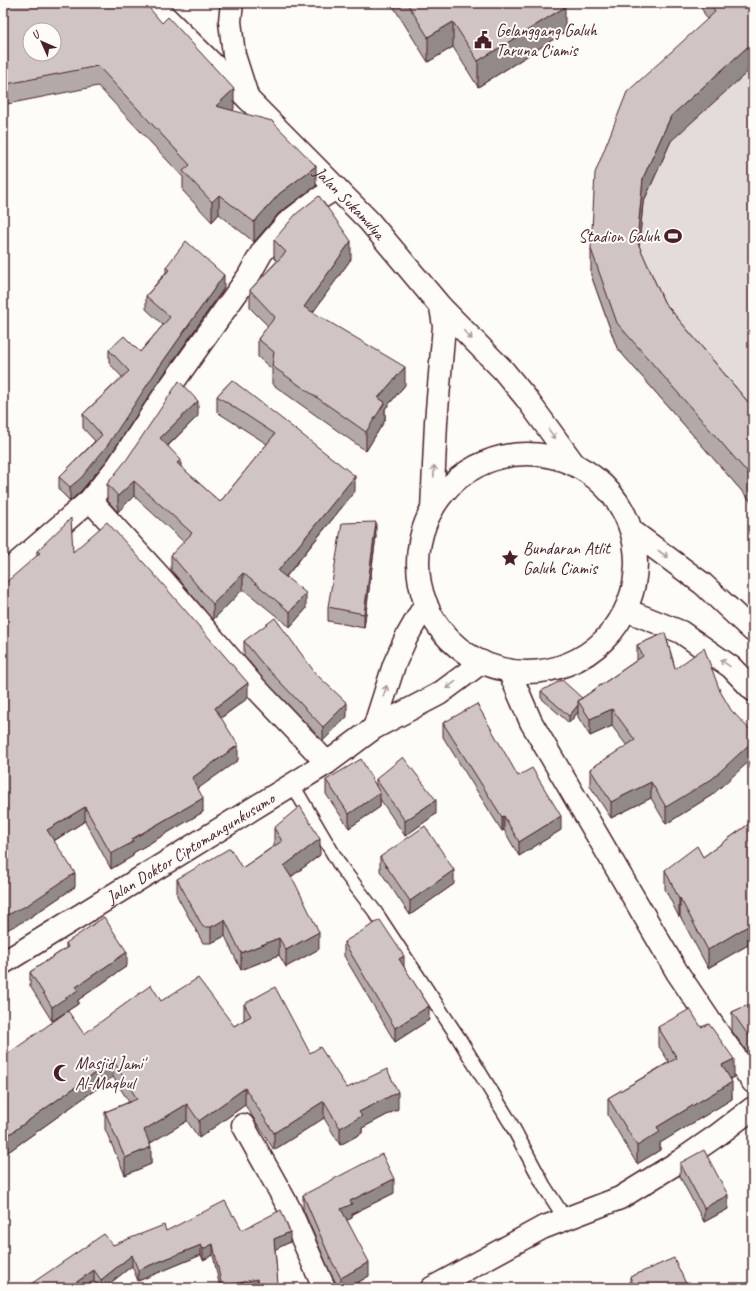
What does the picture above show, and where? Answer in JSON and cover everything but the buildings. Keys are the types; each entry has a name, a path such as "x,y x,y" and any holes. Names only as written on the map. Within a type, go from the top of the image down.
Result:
{"street":[{"name":"Jalan Sukamulya","path":"151,3 368,221 441,307 503,370 526,398 574,464"},
{"path":"232,3 230,21 234,55 248,99"},
{"path":"3,575 90,500 117,467 167,391 248,277 262,252 287,223 314,202 336,188"},
{"path":"432,510 436,422 444,326 441,307"},
{"path":"529,454 552,457 574,464 593,476 610,491 623,510 632,531 636,557 634,584 626,610 610,633 589,652 564,665 537,671 509,671 482,662 464,652 448,638 435,621 426,602 420,584 418,565 420,546 432,510 446,491 463,475 484,464 506,456 529,454"},
{"path":"90,500 162,579 252,684 327,763"},
{"path":"632,531 704,584 753,631"},
{"path":"374,728 394,665 406,638 426,602"},
{"path":"626,610 681,632 731,667 753,690"},
{"name":"Jalan Doktor Ciptomangunkusumo","path":"3,963 327,763 374,728 438,694 482,662"},
{"path":"509,671 530,722 677,972 753,1082"},
{"path":"432,1288 542,1228 620,1198 720,1134 753,1108"},
{"path":"243,1125 288,1206 324,1288"}],"lane":[{"path":"292,784 341,868 376,913 458,1037 510,1122 544,1186 559,1208 563,1221"}],"shaded area":[{"name":"Stadion Galuh","path":"753,3 753,504 617,348 591,275 595,198"}],"place":[{"name":"Gelanggang Galuh Taruna Ciamis","path":"483,40"},
{"name":"Stadion Galuh","path":"673,236"},
{"name":"Bundaran Atlit Galuh Ciamis","path":"510,558"},
{"name":"Masjid Jami' Al-Maqbul","path":"62,1073"}]}
